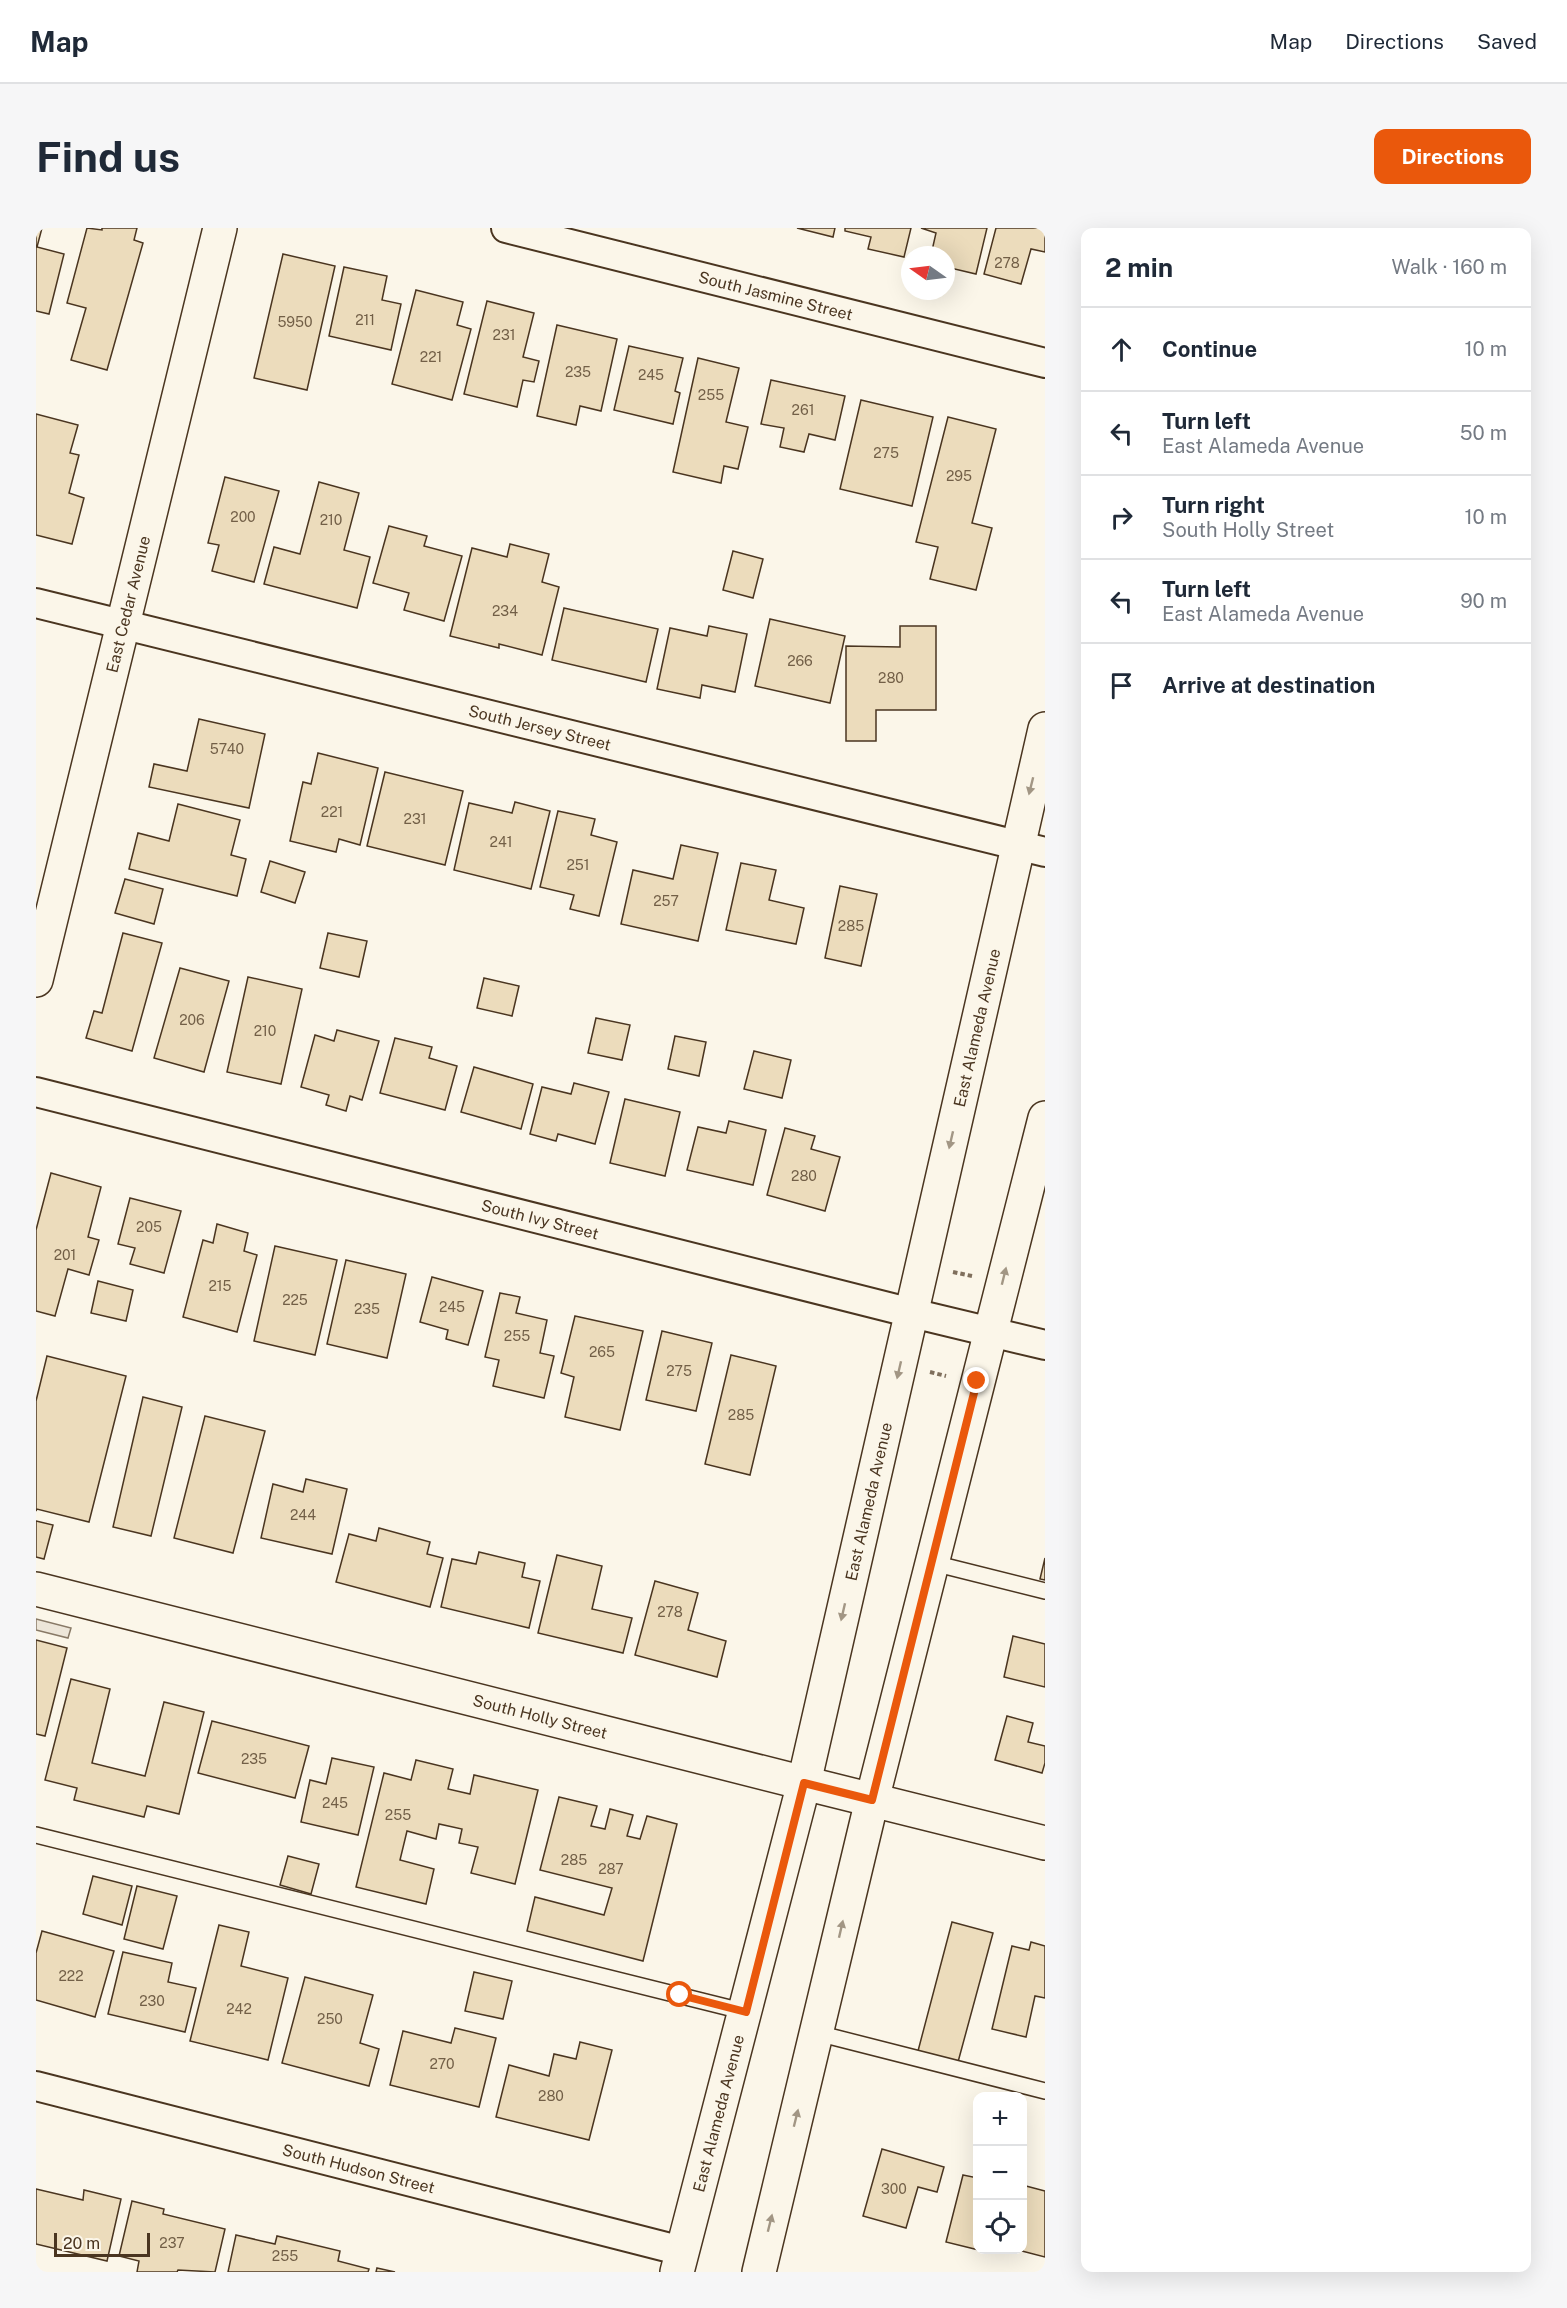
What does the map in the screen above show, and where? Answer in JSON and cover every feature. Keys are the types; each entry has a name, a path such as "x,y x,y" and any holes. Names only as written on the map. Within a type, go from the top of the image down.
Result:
{"main road":[{"name":"East Cedar Avenue","path":"36,980 220,228"},
{"name":"East Alameda Avenue","path":"680,2261 804,1783 912,1313 1031,849 1045,729"},
{"path":"766,2270 817,2033 872,1800 1045,1118"},
{"name":"South Holly Street","path":"36,1589 1045,1843"}],"street":[{"name":"South Jasmine Street","path":"506,228 1045,363"},
{"name":"South Jersey Street","path":"36,603 1031,849"},
{"name":"South Ivy Street","path":"36,1092 989,1333 1045,1345"},
{"name":"South Hudson Street","path":"36,2086 680,2261"}],"lane":[{"path":"933,1563 1045,1591"},
{"path":"36,1835 746,2012"},
{"path":"817,2033 1045,2091"}],"path":[{"path":"949,1271 972,1276"},
{"path":"923,1371 949,1377"}],"shaded area":[{"path":"36,1619 71,1628 68,1638 36,1630"}],"building":[{"path":"36,228 42,228 37,247 64,254 49,314 36,311"},
{"path":"87,228 102,230 102,228 137,228 134,240 143,243 107,370 71,360 86,308 67,303"},
{"path":"797,228 835,228 833,237"},
{"path":"845,228 911,228 907,246 901,246 901,256 868,249 871,237 845,231"},
{"path":"921,228 987,228 976,274 955,269 955,246 933,246 936,233"},
{"path":"996,228 1045,228 1045,252 1031,249 1021,284 984,274"},
{"path":"283,254 335,266 307,390 254,378"},
{"path":"344,267 387,276 382,300 401,304 391,350 329,336"},
{"path":"416,290 463,302 457,325 471,329 452,400 392,384"},
{"path":"487,301 534,313 523,357 539,361 534,382 523,380 517,407 464,394"},
{"path":"557,325 617,339 601,411 580,406 576,425 537,416"},
{"path":"629,346 683,358 675,391 680,393 673,424 614,410"},
{"path":"698,358 739,368 726,422 748,427 738,469 724,466 721,483 673,472"},
{"path":"771,380 845,396 835,440 809,434 804,452 780,447 784,428 761,424"},
{"path":"861,400 933,417 912,506 840,489"},
{"path":"36,414 78,425 70,453 79,455 69,493 84,498 72,544 36,535"},
{"path":"948,417 996,429 972,523 992,528 976,590 930,579 938,547 916,542"},
{"path":"225,477 279,491 254,582 212,571 219,545 208,543"},
{"path":"319,482 359,493 344,550 370,557 357,608 264,584 274,547 300,554"},
{"path":"389,526 427,536 424,546 462,556 444,621 404,610 409,593 373,583"},
{"path":"510,544 549,554 542,582 559,587 542,655 499,644 499,648 450,636 472,548 507,557"},
{"path":"733,551 763,559 753,598 723,590"},
{"path":"564,608 658,629 646,682 552,660"},
{"path":"770,619 845,636 830,703 755,686"},
{"path":"709,626 747,634 735,692 702,685 700,698 657,689 670,628 707,636"},
{"path":"900,626 936,626 936,710 876,710 876,741 846,741 846,646 900,647"},
{"path":"199,719 265,734 249,808 149,787 154,764 187,771"},
{"path":"318,753 378,768 360,845 339,839 336,852 290,841 303,782 311,784"},
{"path":"385,772 463,791 445,865 367,846"},
{"path":"515,802 550,811 531,889 454,870 469,803 512,813"},
{"path":"178,804 240,820 231,855 246,859 237,896 129,869 138,833 169,841"},
{"path":"558,811 595,819 591,835 617,842 599,916 570,909 574,895 540,887"},
{"path":"681,845 718,853 698,941 621,924 633,870 673,879"},
{"path":"270,861 305,872 295,903 261,892"},
{"path":"741,863 776,870 769,900 804,908 796,944 726,930"},
{"path":"125,879 163,889 154,924 115,913"},
{"path":"840,886 877,894 861,966 825,958"},
{"path":"123,933 162,943 132,1051 86,1038 94,1011 102,1013"},
{"path":"328,933 367,941 359,977 320,968"},
{"path":"180,968 229,981 204,1072 154,1058"},
{"path":"248,977 302,989 281,1084 227,1072"},
{"path":"484,978 519,986 512,1016 477,1008"},
{"path":"596,1018 630,1025 622,1060 588,1053"},
{"path":"337,1030 379,1041 362,1100 350,1096 346,1111 326,1105 329,1095 301,1087 315,1035 334,1041"},
{"path":"675,1036 706,1042 699,1076 668,1069"},
{"path":"395,1038 432,1047 429,1058 457,1066 445,1110 380,1093"},
{"path":"754,1051 791,1060 782,1098 744,1089"},
{"path":"474,1067 533,1084 521,1129 461,1112"},
{"path":"574,1083 609,1092 595,1144 558,1134 556,1141 530,1134 542,1087 571,1094"},
{"path":"625,1099 680,1112 665,1176 610,1163"},
{"path":"729,1121 766,1130 753,1185 687,1170 698,1127 726,1133"},
{"path":"785,1128 815,1136 811,1149 840,1157 825,1211 767,1195"},
{"path":"51,1173 101,1187 88,1237 99,1240 89,1275 68,1269 55,1316 36,1311 36,1230"},
{"path":"130,1198 181,1211 164,1273 130,1264 135,1248 118,1244"},
{"path":"217,1224 248,1233 244,1251 257,1255 237,1332 183,1317 203,1240 213,1243"},
{"path":"275,1246 337,1260 315,1355 254,1341"},
{"path":"346,1260 406,1274 387,1358 327,1344"},
{"path":"432,1277 483,1291 468,1345 446,1339 448,1330 420,1322"},
{"path":"98,1281 133,1290 126,1321 91,1313"},
{"path":"500,1293 520,1297 516,1313 547,1320 540,1353 554,1356 544,1398 493,1386 499,1360 485,1357"},
{"path":"575,1316 643,1331 620,1430 565,1417 574,1377 561,1373"},
{"path":"662,1331 712,1343 696,1411 646,1400"},
{"path":"731,1355 776,1366 750,1475 705,1464"},
{"path":"47,1356 126,1376 89,1522 37,1509 36,1511 36,1401"},
{"path":"143,1397 182,1407 151,1536 113,1527"},
{"path":"205,1416 265,1431 233,1553 174,1538"},
{"path":"306,1479 347,1489 332,1554 261,1538 273,1484 303,1492"},
{"path":"36,1521 53,1525 44,1559 36,1557"},
{"path":"379,1528 430,1542 427,1554 443,1558 430,1607 336,1582 349,1534 376,1541"},
{"path":"479,1552 525,1563 522,1577 540,1581 529,1628 441,1607 452,1559 476,1564"},
{"path":"557,1555 602,1566 592,1609 632,1618 623,1653 538,1633"},
{"path":"1045,1558 1045,1580 1040,1579"},
{"path":"655,1581 698,1593 688,1630 726,1641 717,1677 635,1655"},
{"path":"1013,1636 1045,1644 1045,1687 1004,1677"},
{"path":"36,1640 67,1648 45,1736 36,1734"},
{"path":"71,1679 110,1689 92,1763 145,1776 164,1702 204,1712 179,1814 147,1806 144,1817 74,1800 77,1788 45,1780"},
{"path":"1007,1716 1033,1723 1028,1742 1045,1746 1045,1763 1042,1773 995,1760"},
{"path":"212,1721 309,1746 295,1798 198,1773"},
{"path":"332,1758 374,1767 358,1835 301,1822 310,1780 326,1784"},
{"path":"416,1760 453,1769 448,1789 470,1794 474,1775 538,1790 515,1884 471,1873 478,1847 459,1843 462,1829 439,1824 436,1839 407,1831 400,1860 434,1869 426,1904 356,1887 384,1773 411,1780"},
{"path":"559,1797 597,1806 591,1826 605,1829 610,1809 633,1815 627,1836 640,1839 647,1816 677,1824 643,1961 527,1931 535,1897 604,1915 612,1888 540,1870"},
{"path":"288,1856 319,1864 311,1894 280,1885"},
{"path":"93,1876 132,1886 122,1925 83,1914"},
{"path":"137,1886 177,1896 163,1949 124,1939"},
{"path":"952,1922 993,1933 958,2062 918,2051"},
{"path":"219,1925 249,1932 241,1966 288,1978 268,2060 190,2041"},
{"path":"42,1931 114,1951 95,2017 36,2000 36,1953"},
{"path":"1031,1942 1045,1946 1045,1998 1035,1996 1026,2037 992,2029 1012,1946 1029,1950"},
{"path":"123,1952 172,1963 168,1982 196,1988 185,2032 108,2014"},
{"path":"474,1972 512,1981 503,2019 465,2011"},
{"path":"305,1977 373,1995 360,2043 379,2049 369,2086 282,2063"},
{"path":"455,2028 496,2038 479,2107 390,2085 403,2031 451,2043"},
{"path":"580,2042 612,2050 589,2140 496,2117 509,2065 549,2076 554,2054 576,2059"},
{"path":"882,2149 944,2167 937,2192 918,2187 906,2228 863,2216"},
{"path":"963,2175 973,2177 973,2249 946,2242"},
{"path":"1027,2186 1045,2191 1045,2257 1027,2252"},
{"path":"36,2189 83,2200 84,2190 121,2199 107,2261 36,2244"},
{"path":"132,2201 164,2209 163,2214 225,2229 215,2272 178,2270 177,2272 137,2272 139,2261 119,2256"},
{"path":"236,2235 275,2244 277,2236 340,2251 338,2261 369,2269 368,2272 228,2272"},
{"path":"377,2268 395,2272 376,2272"}],"route":[{"path":"680,1995 746,2012 804,1783 872,1800 977,1381"}]}
